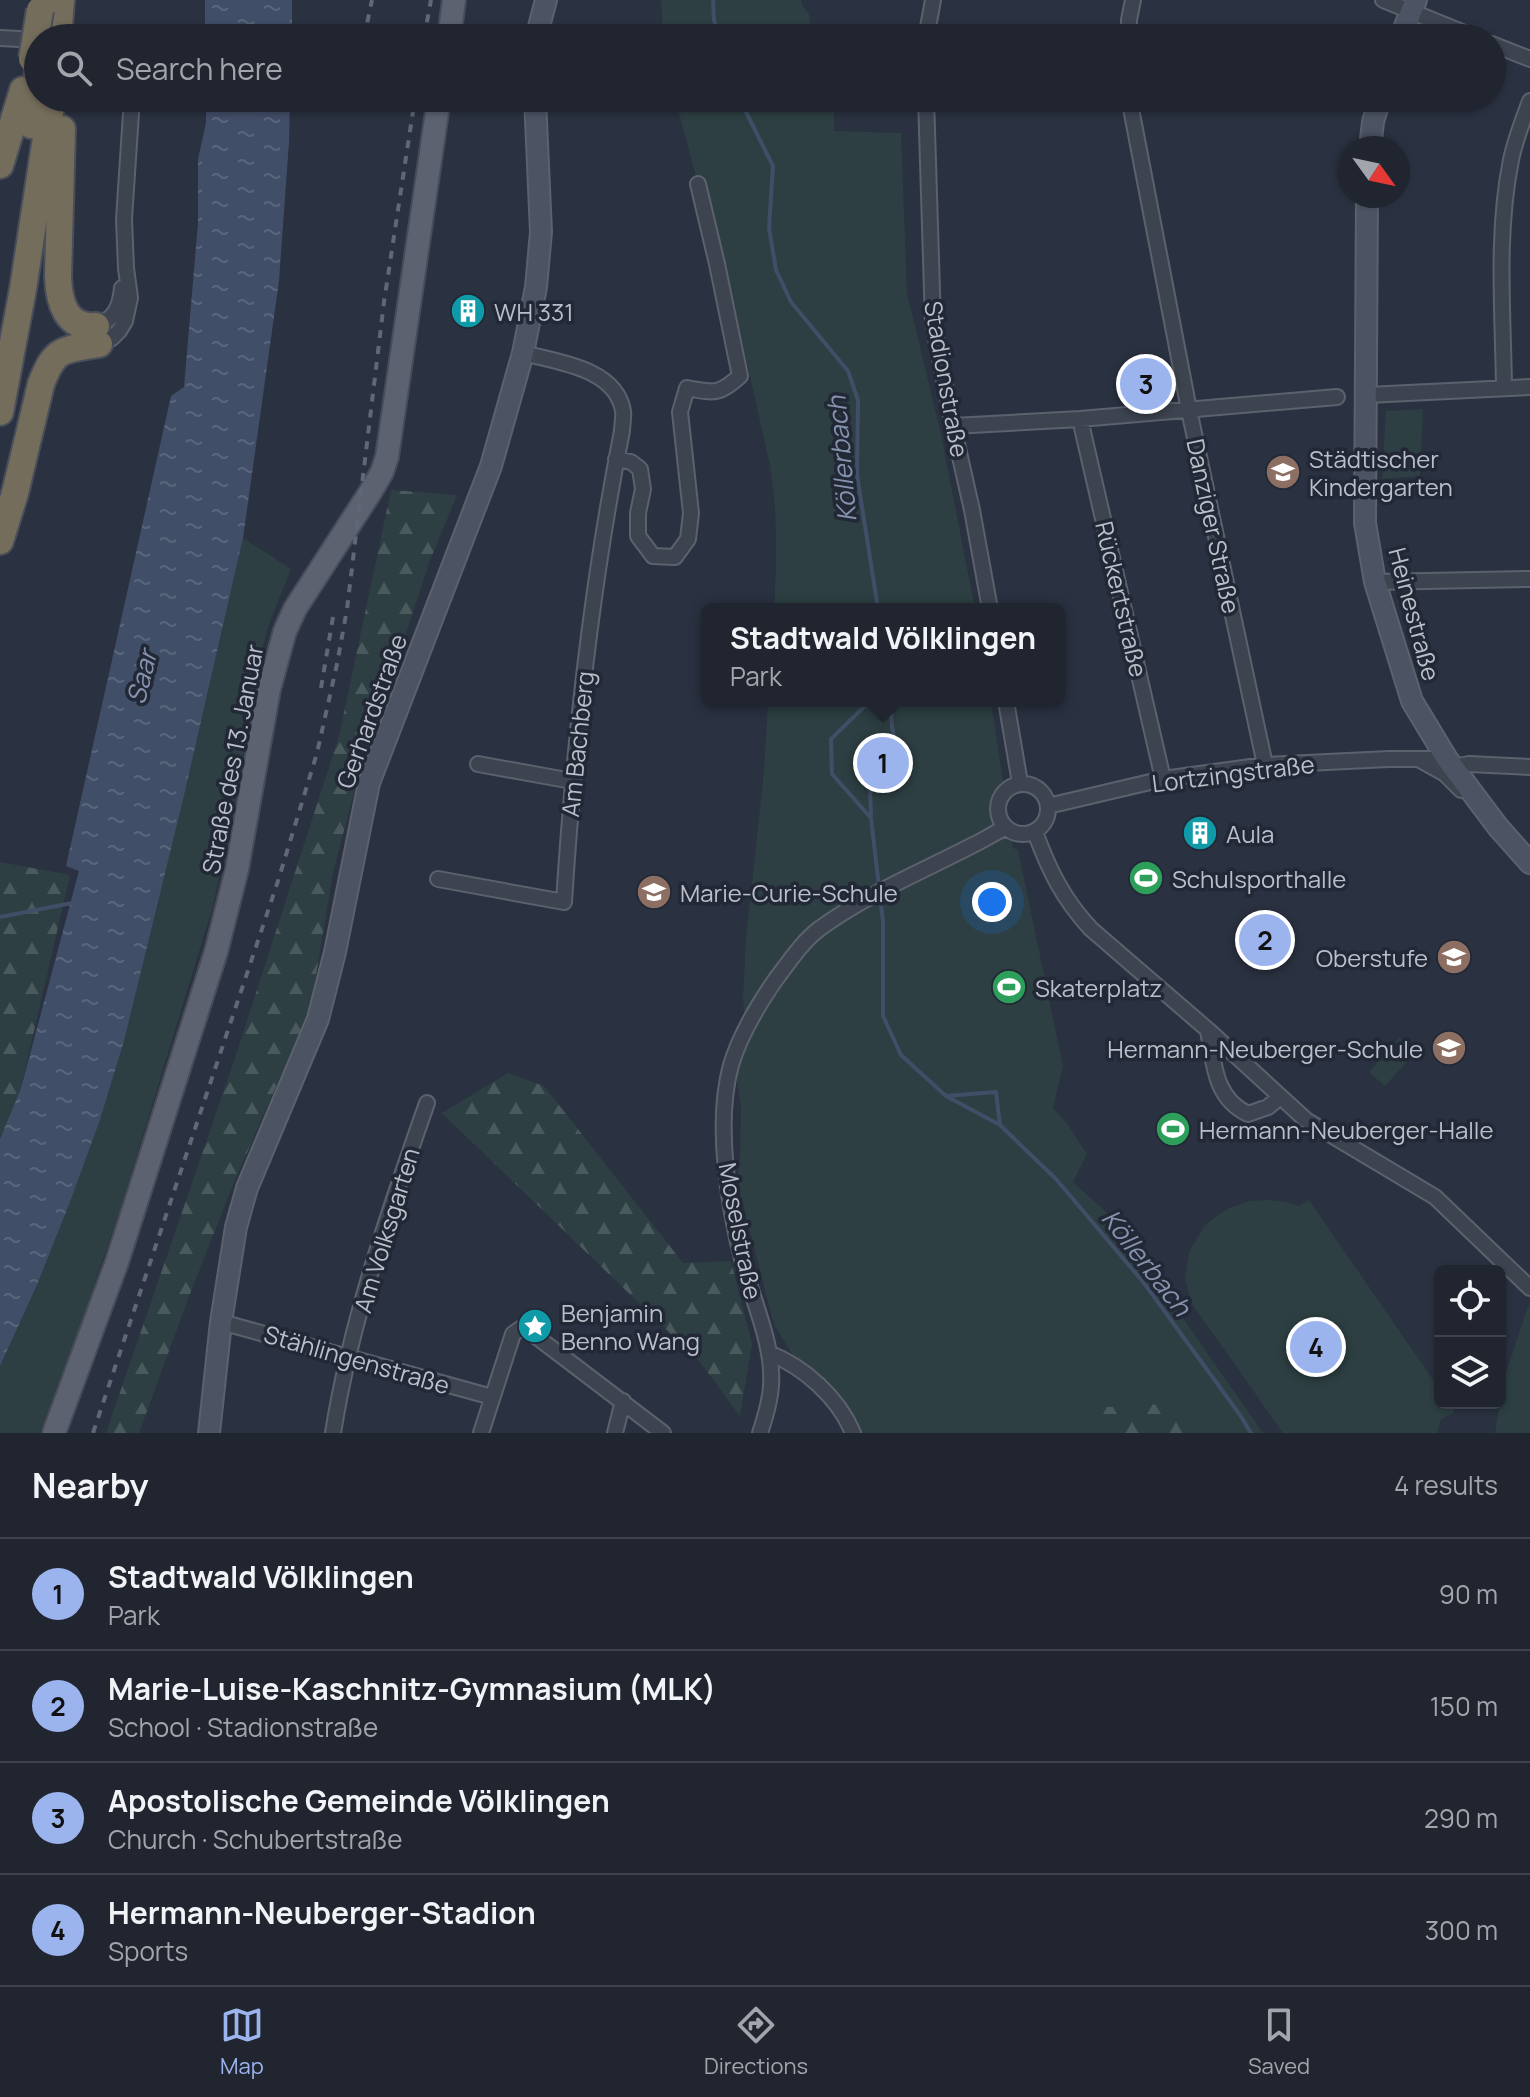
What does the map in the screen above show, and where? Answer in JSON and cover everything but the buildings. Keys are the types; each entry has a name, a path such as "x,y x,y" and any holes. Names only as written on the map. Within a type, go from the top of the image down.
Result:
{"highway":[{"path":"0,165 24,92"},
{"path":"0,320 23,186 31,112"},
{"path":"0,412 23,289 50,112"},
{"path":"63,112 60,298 71,319 98,335"},
{"path":"0,541 47,369 62,351 98,335"}],"main road":[{"path":"451,24 454,0"},
{"name":"Straße des 13. Januar","path":"54,1433 117,1262 216,952 237,869 269,689 285,631 295,609 371,491 387,457 437,112"}],"street":[{"path":"540,24 546,0"},
{"path":"929,24 933,0"},
{"path":"1129,24 1133,0"},
{"path":"1383,0 1413,6 1449,24"},
{"path":"0,38 24,47"},
{"path":"1506,50 1530,59"},
{"path":"1504,387 1502,254 1505,193 1512,156 1530,101"},
{"path":"98,335 112,338 125,321 130,298 124,219 131,112"},
{"name":"Gerhardstraße","path":"209,1433 221,1322 236,1227 247,1188 318,1019 335,952 369,783 491,466 523,353 536,287 541,232 536,112"},
{"name":"Stadionstraße","path":"926,112 933,323 989,603"},
{"name":"Danziger Straße","path":"1132,112 1189,410 1265,765"},
{"path":"1371,136 1376,112"},
{"path":"616,459 631,462 640,469 643,489 638,513 638,536 653,556 675,557 688,539 691,513 680,412 687,388 715,393 740,376 698,184"},
{"name":"Heinestraße","path":"1367,208 1365,523 1375,582 1412,701 1450,763 1498,827 1530,863"},
{"name":"Am Bachberg","path":"438,879 564,902 578,714 623,412 618,396 603,379 571,366 523,353"},
{"path":"1367,395 1530,387"},
{"path":"953,426 1080,419 1337,397"},
{"name":"Rückertstraße","path":"1080,419 1163,779"},
{"path":"1375,582 1530,579"},
{"path":"1007,707 1020,783"},
{"name":"Lortzingstraße","path":"1048,806 1163,779 1265,765 1376,759 1530,767"},
{"path":"1419,760 1445,774 1498,827"},
{"path":"478,764 572,781"},
{"path":"1020,783 1033,785 1043,793 1048,806 1048,816 1043,825 1035,832 1024,835 1005,828 998,815 998,801 1006,789 1020,783"},
{"name":"Moselstraße","path":"762,1427 771,1385 769,1353 742,1261 724,1151 725,1105 731,1066 743,1035 766,993 793,955 816,932 881,890 1005,828"},
{"path":"1035,832 1056,883 1091,929 1306,1120 1435,1197 1530,1288"},
{"path":"1208,1030 1219,1083 1234,1107 1248,1114 1268,1107 1280,1097"},
{"name":"Am Volksgarten","path":"333,1433 348,1358 392,1207 427,1103"},
{"name":"Stählingenstraße","path":"221,1322 492,1397"},
{"path":"481,1433 513,1334 520,1329 529,1331 663,1433"},
{"path":"769,1353 817,1382 847,1420 853,1433"},
{"path":"615,1433 623,1401"}],"green space":[{"path":"661,0 801,0 811,24 662,24"},
{"path":"679,112 834,112 834,131 901,133 907,293 941,434 974,603 774,603 776,535 769,461 710,198 698,184"},
{"path":"1423,409 1420,476 1382,479 1386,411"},
{"path":"391,490 457,495 429,563 355,789 333,872 307,1016 235,1180 139,1433 106,1433 235,1058 339,736"},
{"path":"243,538 291,569 261,652 213,906 122,1204 40,1433 0,1433 0,1366 70,1202 124,1041"},
{"path":"768,707 992,707 1013,848 1018,850 1063,1066 1053,1108 1087,1154 1073,1182 1114,1219 1263,1433 853,1433 798,1364 774,1325 737,1181 741,1106 736,1074 747,1045 743,998 746,938"},
{"path":"0,862 70,875 21,1088 0,1139"},
{"path":"1400,1037 1416,1052 1385,1086 1369,1072"},
{"path":"508,1073 544,1086 683,1263 731,1261 752,1344 740,1416 700,1362 442,1113"},
{"path":"1267,1200 1299,1206 1309,1200 1434,1381 1434,1409 1453,1409 1455,1412 1441,1419 1437,1433 1283,1433 1192,1304 1185,1279 1189,1252 1205,1225 1227,1209 1250,1201"},
{"path":"1528,1306 1530,1433 1495,1433 1499,1409 1506,1409 1506,1373"},
{"path":"1180,1403 1187,1433 1122,1433 1078,1420 1071,1409"}],"water":[{"path":"205,0 292,0 292,24 205,24"},
{"name":"Saar","path":"206,112 290,112 279,281 243,538 124,1041 70,1202 0,1366 0,1139 21,1088 79,871 66,866 171,396 184,387 198,223 198,159"}],"waterway":[{"name":"Köllerbach","path":"713,0 715,24"},
{"name":"Köllerbach","path":"746,112 773,166 769,228 776,270 791,302 848,371 858,400 857,475 877,603"},
{"name":"Köllerbach","path":"864,707 831,739 832,774 871,818 879,887"},
{"name":"Köllerbach","path":"871,815 870,787 892,757 895,742 890,707"},
{"name":"Köllerbach","path":"880,896 883,1016 901,1055 946,1096 996,1092 1000,1125 1056,1179 1144,1283 1251,1433"},
{"path":"0,917 72,903"},
{"name":"Köllerbach","path":"946,1096 1000,1125"}],"railway":[{"path":"367,24 372,0"},
{"path":"427,24 431,0"},
{"path":"93,1433 278,881 317,753 347,609 384,302 413,112"},
{"path":"321,688 333,617"}],"place":[{"name":"WH 331","path":"468,311"},
{"name":"Apostolische Gemeinde Völklingen","path":"1146,384"},
{"name":"Städtischer Kindergarten","path":"1283,472"},
{"name":"Stadtwald Völklingen","path":"883,763"},
{"name":"Aula","path":"1200,833"},
{"name":"Schulsporthalle","path":"1146,878"},
{"name":"Marie-Curie-Schule","path":"654,892"},
{"name":"Marie-Luise-Kaschnitz-Gymnasium (MLK)","path":"1265,940"},
{"name":"Oberstufe","path":"1454,957"},
{"name":"Skaterplatz","path":"1009,987"},
{"name":"Hermann-Neuberger-Schule","path":"1449,1048"},
{"name":"Hermann-Neuberger-Halle","path":"1173,1129"},
{"name":"Benjamin Benno Wang","path":"535,1326"},
{"name":"Hermann-Neuberger-Stadion","path":"1316,1347"}]}
